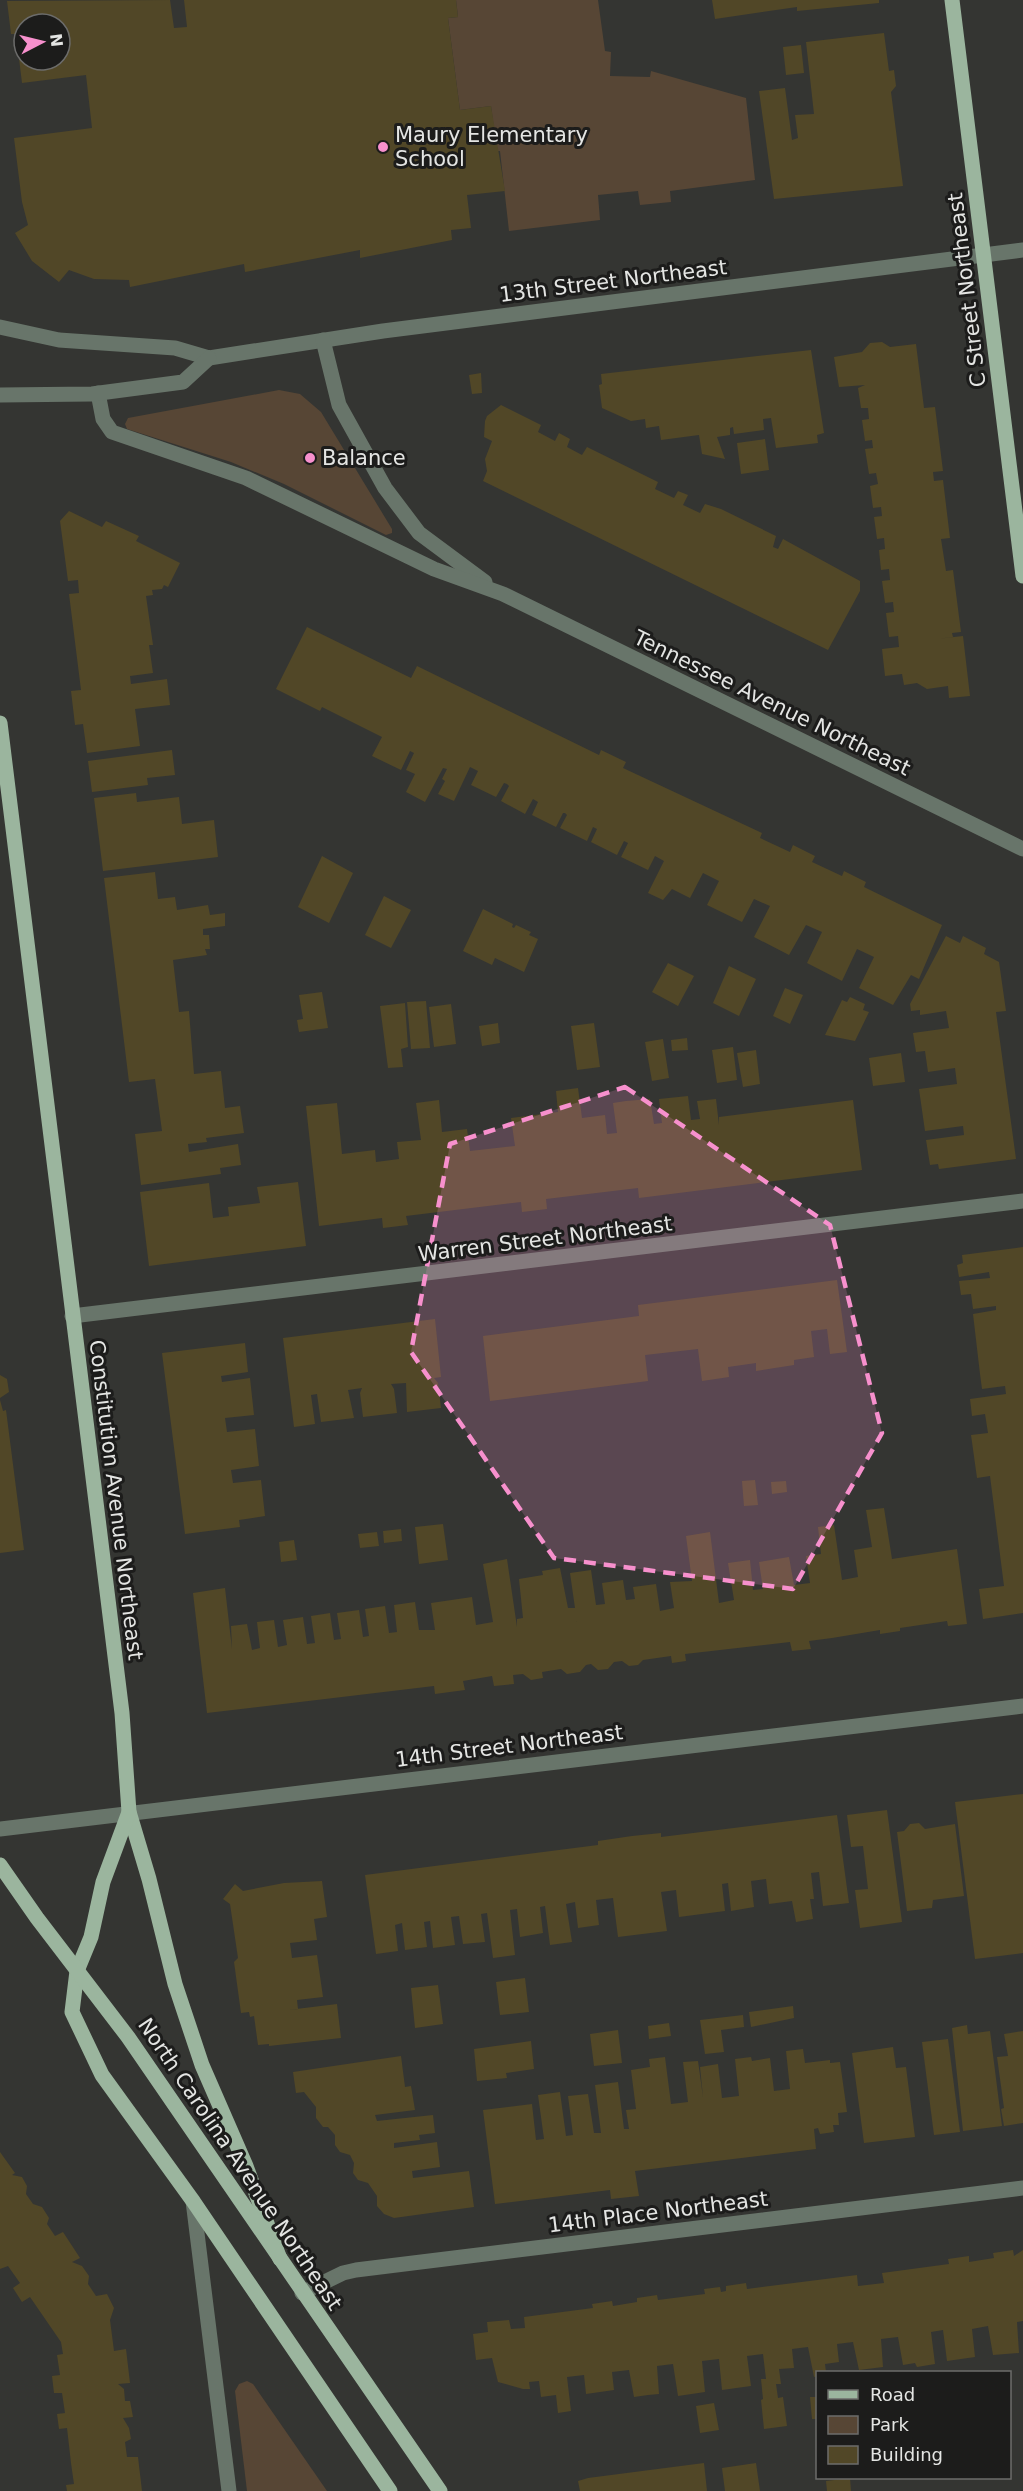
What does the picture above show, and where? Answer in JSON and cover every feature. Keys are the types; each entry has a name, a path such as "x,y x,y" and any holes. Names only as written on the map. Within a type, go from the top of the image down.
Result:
{"main road":[{"name":"C Street Northeast","path":"952,0 1023,576"},
{"name":"Constitution Avenue Northeast","path":"0,723 122,1713 129,1812 189,2030 280,2259"},
{"path":"129,1812 103,1882 91,1937 77,1971 72,2012 102,2074 193,2201 390,2491"},
{"name":"North Carolina Avenue Northeast","path":"0,1865 128,2037 440,2491"}],"street":[{"name":"13th Street Northeast","path":"0,327 59,340 175,348 209,358 323,340 1023,250"},
{"name":"Tennessee Avenue Northeast","path":"323,340 339,405 365,456 402,514 435,547 502,594"},
{"path":"0,395 98,393 183,382 209,358"},
{"name":"Tennessee Avenue Northeast","path":"98,393 103,419 112,432 120,437 175,452 246,478 434,569 502,594 1023,849"},
{"name":"Warren Street Northeast","path":"72,1316 1023,1201"},
{"name":"14th Street Northeast","path":"0,1829 1023,1706"},
{"name":"14th Place Northeast","path":"302,2293 343,2273 356,2270 1023,2188"},
{"path":"193,2201 229,2491"}],"highlighted area":[{"path":"625,1087 830,1225 882,1433 793,1589 554,1558 411,1352 450,1144"}],"green space":[{"path":"456,0 598,0 605,51 611,52 610,76 650,77 651,71 746,98 755,180 670,191 671,202 640,205 638,191 598,195 600,220 509,231 500,151 497,151 491,106 460,110 448,18 458,17"},
{"path":"279,390 300,394 321,412 392,529 392,533 386,535 284,484 231,462 127,429 125,424 128,418"},
{"path":"247,2381 253,2384 327,2491 247,2491 235,2391 239,2384"}],"building":[{"path":"170,0 174,28 187,27 184,0 456,0 458,17 448,18 460,110 491,106 505,191 467,195 471,228 451,230 452,240 360,258 360,250 245,272 244,264 130,287 129,280 94,279 69,270 59,282 32,261 15,233 28,225 22,202 14,138 92,128 86,75 22,83 21,72 72,72 72,12 12,12 11,34 7,1"},
{"path":"712,0 879,0 879,3 797,11 797,7 715,19"},
{"path":"884,33 889,71 894,70 896,86 891,92 903,186 774,199 759,91 785,88 792,140 798,138 795,115 814,114 806,42"},
{"path":"801,45 804,73 786,75 783,47"},
{"path":"882,342 890,347 916,344 924,408 935,407 943,471 933,472 934,481 943,480 950,538 941,539 946,571 953,570 961,632 952,633 953,637 936,639 963,636 970,696 949,698 948,686 927,689 917,683 904,685 902,674 885,676 882,649 899,647 898,636 889,637 886,613 894,612 893,602 885,603 882,581 890,580 889,569 881,570 879,550 885,549 884,538 877,539 874,517 882,516 881,507 873,508 870,486 878,484 876,473 869,474 865,449 873,448 872,440 865,441 862,420 869,419 868,408 861,408 858,388 865,385 839,387 834,357 862,352 870,343"},
{"path":"811,350 824,433 817,435 818,443 776,448 771,418 763,419 764,430 734,434 733,427 730,428 730,435 717,437 725,459 702,454 699,435 661,440 659,426 646,428 645,419 631,421 602,408 599,385 602,384 601,374"},
{"path":"481,373 482,393 472,394 469,375"},
{"path":"501,405 541,425 538,432 555,441 559,433 570,439 567,447 582,455 587,447 658,482 655,489 674,498 678,491 688,495 683,505 700,513 705,504 721,509 776,536 773,547 778,549 783,539 860,581 860,591 828,650 483,481 487,471 485,459 492,441 484,437 485,421 487,416"},
{"path":"765,439 769,470 741,474 737,443"},
{"path":"69,511 102,527 106,521 139,536 136,541 180,563 168,587 164,585 162,589 152,590 153,595 146,596 153,645 149,645 153,673 130,676 131,684 167,679 170,705 135,709 140,746 87,753 83,724 75,725 71,691 81,690 69,594 79,593 78,580 68,581 60,521"},
{"path":"307,627 411,678 417,666 599,755 601,750 626,762 623,768 762,833 760,838 790,852 793,845 815,856 812,862 842,876 844,871 866,882 864,887 942,925 919,979 911,975 893,1005 859,988 874,957 857,949 842,981 807,963 822,932 806,925 789,955 754,937 770,906 754,899 742,922 707,905 719,881 703,873 690,898 672,889 663,900 648,893 664,861 655,856 648,870 621,857 628,843 624,841 617,855 591,842 597,829 593,827 587,841 560,828 567,815 565,813 556,827 532,815 538,802 533,799 525,814 501,801 509,786 507,784 504,783 496,797 471,785 478,771 470,767 454,801 438,794 445,781 442,779 447,769 443,768 425,802 406,792 415,774 406,770 414,753 410,751 401,770 372,756 382,737 322,707 320,711 276,689"},
{"path":"172,750 175,775 147,778 148,785 92,792 88,761"},
{"path":"136,793 137,802 179,797 182,824 214,820 218,857 103,871 94,798"},
{"path":"322,856 353,873 329,923 298,907"},
{"path":"155,872 158,899 175,897 177,910 208,905 210,915 225,913 225,926 203,929 203,935 209,935 210,949 205,949 207,955 173,960 179,1012 189,1011 194,1074 221,1071 225,1108 240,1106 244,1133 206,1138 207,1142 188,1144 189,1152 238,1144 241,1165 220,1168 221,1174 141,1185 135,1134 162,1131 155,1079 129,1082 104,878"},
{"path":"384,896 411,910 391,948 365,935"},
{"path":"483,909 513,924 514,928 516,925 531,932 529,935 538,939 524,972 495,958 492,965 463,951"},
{"path":"946,936 960,943 963,936 986,948 984,954 999,962 1006,1011 996,1012 1016,1159 939,1169 938,1164 930,1165 926,1140 964,1135 963,1126 925,1131 919,1089 957,1084 955,1068 928,1072 925,1051 916,1052 913,1033 949,1028 946,1011 920,1015 920,1010 911,1011 910,1004"},
{"path":"668,963 694,976 678,1006 652,992"},
{"path":"729,966 756,979 739,1016 713,1003"},
{"path":"785,988 803,995 790,1024 773,1016"},
{"path":"322,992 328,1028 299,1032 297,1020 303,1019 299,995"},
{"path":"850,997 865,1004 863,1010 869,1012 855,1041 825,1035 842,1000 847,1002"},
{"path":"426,1001 430,1048 411,1049 407,1002"},
{"path":"405,1003 408,1047 401,1049 403,1067 388,1068 380,1006"},
{"path":"451,1004 456,1044 434,1047 429,1007"},
{"path":"498,1023 500,1043 482,1046 479,1026"},
{"path":"594,1023 600,1067 577,1070 571,1026"},
{"path":"687,1038 688,1050 672,1051 671,1040"},
{"path":"663,1039 669,1078 652,1081 645,1042"},
{"path":"733,1047 737,1080 717,1083 712,1050"},
{"path":"756,1050 760,1084 743,1087 737,1053"},
{"path":"901,1053 905,1082 873,1086 869,1058"},
{"path":"578,1088 582,1118 605,1115 607,1134 617,1133 613,1103 626,1101 650,1099 654,1124 662,1123 659,1099 688,1096 691,1120 700,1119 697,1101 716,1099 719,1125 719,1117 853,1100 862,1170 639,1198 638,1188 546,1199 547,1209 522,1212 521,1202 406,1216 408,1225 383,1228 382,1218 319,1226 306,1106 337,1103 342,1154 375,1150 376,1162 399,1159 397,1142 421,1140 416,1103 439,1100 442,1132 467,1129 470,1151 515,1146 511,1118 558,1112 556,1091"},
{"path":"298,1182 306,1246 149,1266 140,1192 209,1183 213,1218 229,1216 228,1207 260,1203 257,1187"},
{"path":"1023,1247 1023,1613 983,1619 979,1589 1004,1586 990,1476 977,1478 971,1435 988,1433 985,1414 972,1416 970,1399 1006,1394 1005,1386 982,1389 973,1314 996,1310 996,1306 973,1309 971,1294 961,1295 959,1281 990,1278 989,1272 959,1277 957,1265 963,1263 962,1255"},
{"path":"837,1280 847,1352 830,1354 827,1329 811,1331 814,1357 794,1360 794,1365 756,1371 756,1363 728,1367 729,1377 702,1381 698,1349 645,1355 648,1381 490,1401 483,1336 639,1316 638,1305"},
{"path":"435,1319 441,1377 434,1378 438,1383 441,1408 407,1412 406,1383 391,1384 394,1389 397,1413 363,1417 360,1393 362,1388 348,1390 354,1418 321,1422 317,1394 311,1395 315,1424 294,1427 283,1338"},
{"path":"245,1343 248,1372 221,1376 222,1382 250,1378 254,1415 225,1418 227,1432 255,1429 259,1466 231,1470 233,1483 261,1480 265,1516 239,1520 240,1527 185,1534 162,1353"},
{"path":"0,1375 7,1379 9,1392 0,1398"},
{"path":"0,1400 3,1411 6,1410 24,1550 0,1553"},
{"path":"755,1480 758,1505 744,1506 742,1481"},
{"path":"786,1481 787,1492 772,1494 771,1482"},
{"path":"884,1508 892,1559 957,1549 967,1624 948,1626 947,1621 900,1628 900,1631 880,1634 880,1630 809,1641 811,1649 792,1651 790,1642 685,1654 686,1661 672,1663 671,1656 643,1660 638,1665 629,1666 622,1661 614,1662 608,1669 598,1670 591,1664 586,1665 580,1672 567,1674 561,1669 542,1672 543,1678 531,1680 523,1674 513,1675 514,1684 494,1686 492,1676 463,1681 465,1690 435,1694 434,1686 207,1713 193,1593 225,1588 232,1649 231,1626 247,1624 252,1650 260,1648 257,1622 274,1620 278,1647 287,1645 283,1620 303,1617 307,1644 315,1643 311,1616 330,1613 334,1640 341,1639 337,1613 359,1610 363,1637 369,1636 365,1609 385,1606 389,1633 397,1632 394,1605 415,1602 419,1630 435,1630 431,1603 472,1597 476,1625 493,1622 483,1564 507,1559 517,1627 517,1619 523,1618 519,1579 543,1575 542,1571 560,1568 568,1608 575,1608 570,1573 591,1570 596,1605 605,1604 602,1583 623,1580 626,1600 635,1599 633,1587 656,1584 660,1611 674,1608 670,1582 692,1581 686,1536 710,1532 719,1603 734,1600 728,1563 750,1560 753,1590 763,1589 759,1562 789,1557 794,1585 810,1583 806,1556 821,1554 818,1527 834,1525 842,1580 858,1577 854,1550 872,1547 866,1510"},
{"path":"443,1524 448,1560 419,1564 415,1527"},
{"path":"401,1529 402,1541 384,1543 383,1531"},
{"path":"377,1532 379,1546 360,1548 358,1534"},
{"path":"294,1540 297,1560 281,1562 279,1542"},
{"path":"1023,1794 1023,1953 975,1959 955,1802"},
{"path":"887,1810 902,1922 860,1928 855,1890 868,1889 863,1846 851,1847 847,1815"},
{"path":"837,1815 849,1903 823,1906 819,1872 811,1873 814,1899 810,1899 813,1919 796,1922 792,1901 769,1904 766,1879 751,1881 754,1907 731,1911 728,1883 722,1884 725,1911 679,1917 676,1890 661,1892 667,1931 618,1937 613,1898 596,1900 599,1925 578,1928 575,1902 566,1904 572,1942 550,1945 545,1906 540,1907 543,1933 520,1937 517,1909 510,1910 515,1955 493,1958 487,1913 481,1914 485,1942 463,1944 459,1916 451,1917 455,1945 433,1948 430,1921 424,1922 427,1947 405,1950 402,1923 395,1925 398,1951 376,1954 365,1875 598,1845 598,1841 632,1836 661,1833 661,1837"},
{"path":"919,1823 925,1829 955,1824 964,1896 933,1900 932,1908 907,1911 897,1832 904,1831 910,1824"},
{"path":"322,1881 327,1917 314,1919 317,1940 290,1943 292,1958 317,1955 323,1997 297,2000 298,2009 337,2004 341,2038 269,2046 269,2044 258,2045 254,2016 250,2017 249,2012 241,2013 234,1962 238,1958 230,1904 223,1899 235,1884 243,1891 284,1883"},
{"path":"525,1978 529,2012 500,2015 496,1982"},
{"path":"438,1985 443,2024 415,2028 411,1988"},
{"path":"793,2006 794,2018 751,2027 749,2012"},
{"path":"743,2015 744,2027 721,2030 724,2052 705,2054 700,2020"},
{"path":"669,2023 671,2036 649,2039 648,2026"},
{"path":"967,2025 968,2034 990,2031 1002,2126 963,2131 952,2028"},
{"path":"618,2030 622,2063 594,2066 590,2034"},
{"path":"1023,2031 1023,2123 1004,2126 1001,2109 1004,2108 997,2057 1008,2056 1004,2034"},
{"path":"948,2039 960,2132 934,2135 922,2042"},
{"path":"531,2041 534,2069 506,2073 507,2078 477,2081 474,2049"},
{"path":"893,2047 896,2068 906,2067 915,2137 864,2143 852,2053"},
{"path":"803,2049 805,2063 830,2060 830,2063 840,2062 847,2112 838,2113 839,2125 833,2125 834,2132 820,2134 818,2128 814,2129 816,2149 635,2171 639,2196 611,2199 610,2190 495,2204 483,2110 532,2104 536,2140 544,2139 538,2095 560,2092 566,2136 573,2135 568,2096 588,2094 594,2133 601,2133 595,2085 618,2082 624,2129 629,2129 626,2110 636,2109 631,2070 650,2067 649,2059 665,2057 671,2104 688,2102 683,2062 698,2061 703,2097 700,2067 718,2064 722,2098 739,2096 735,2059 751,2057 752,2061 770,2058 774,2091 790,2089 786,2051"},
{"path":"401,2056 405,2087 411,2086 415,2110 375,2115 377,2121 433,2115 435,2133 419,2135 420,2140 394,2143 394,2148 437,2142 440,2167 412,2171 413,2178 469,2171 474,2207 394,2218 384,2214 377,2206 377,2196 368,2183 358,2180 353,2173 354,2163 350,2155 340,2152 335,2145 335,2135 328,2127 323,2127 316,2118 316,2107 304,2092 296,2093 293,2072"},
{"path":"0,2152 15,2173 12,2175 22,2177 27,2186 26,2194 33,2204 42,2207 49,2218 47,2224 55,2236 63,2232 80,2258 72,2262 82,2266 89,2276 88,2284 96,2296 107,2294 114,2308 110,2320 114,2351 126,2349 130,2383 118,2384 124,2389 125,2401 130,2401 133,2417 123,2418 129,2428 131,2439 125,2442 127,2457 138,2457 142,2491 67,2491 66,2485 74,2484 67,2428 59,2429 57,2414 65,2413 62,2393 54,2393 52,2376 60,2375 57,2355 63,2354 61,2342 30,2297 22,2302 13,2288 20,2283 8,2266 0,2269"},
{"path":"1013,2250 1014,2256 1023,2250 1023,2321 1017,2322 1019,2353 993,2355 988,2326 972,2329 975,2357 947,2361 943,2330 931,2332 935,2364 917,2367 915,2363 903,2365 898,2337 881,2339 883,2367 859,2370 853,2342 837,2344 839,2362 825,2364 826,2371 816,2371 814,2377 808,2347 792,2349 794,2368 779,2369 781,2384 776,2384 778,2398 783,2397 787,2426 764,2429 761,2379 766,2379 763,2354 747,2356 751,2386 722,2390 719,2359 702,2361 705,2392 678,2396 673,2364 657,2366 659,2394 634,2397 629,2370 612,2372 614,2390 586,2394 584,2375 567,2377 571,2411 558,2413 556,2395 541,2397 539,2381 529,2382 530,2389 498,2382 492,2358 476,2360 473,2334 488,2332 487,2322 509,2320 511,2329 525,2328 524,2317 593,2308 592,2304 612,2301 613,2306 637,2302 637,2298 657,2295 658,2300 705,2294 704,2289 720,2287 721,2292 726,2291 726,2286 746,2283 747,2289 857,2275 858,2286 884,2283 882,2273 949,2264 948,2259 969,2256 969,2262 994,2258 993,2253"},
{"path":"810,2397 816,2397 816,2419 812,2419"},
{"path":"714,2403 719,2430 700,2433 696,2406"},
{"path":"704,2463 707,2491 580,2491 578,2481 588,2478"},
{"path":"756,2463 760,2491 725,2491 722,2468"},
{"path":"850,2479 851,2491 827,2491 826,2481"}],"place":[{"name":"Maury Elementary School","path":"383,147"},
{"name":"Balance","path":"310,458"}]}
